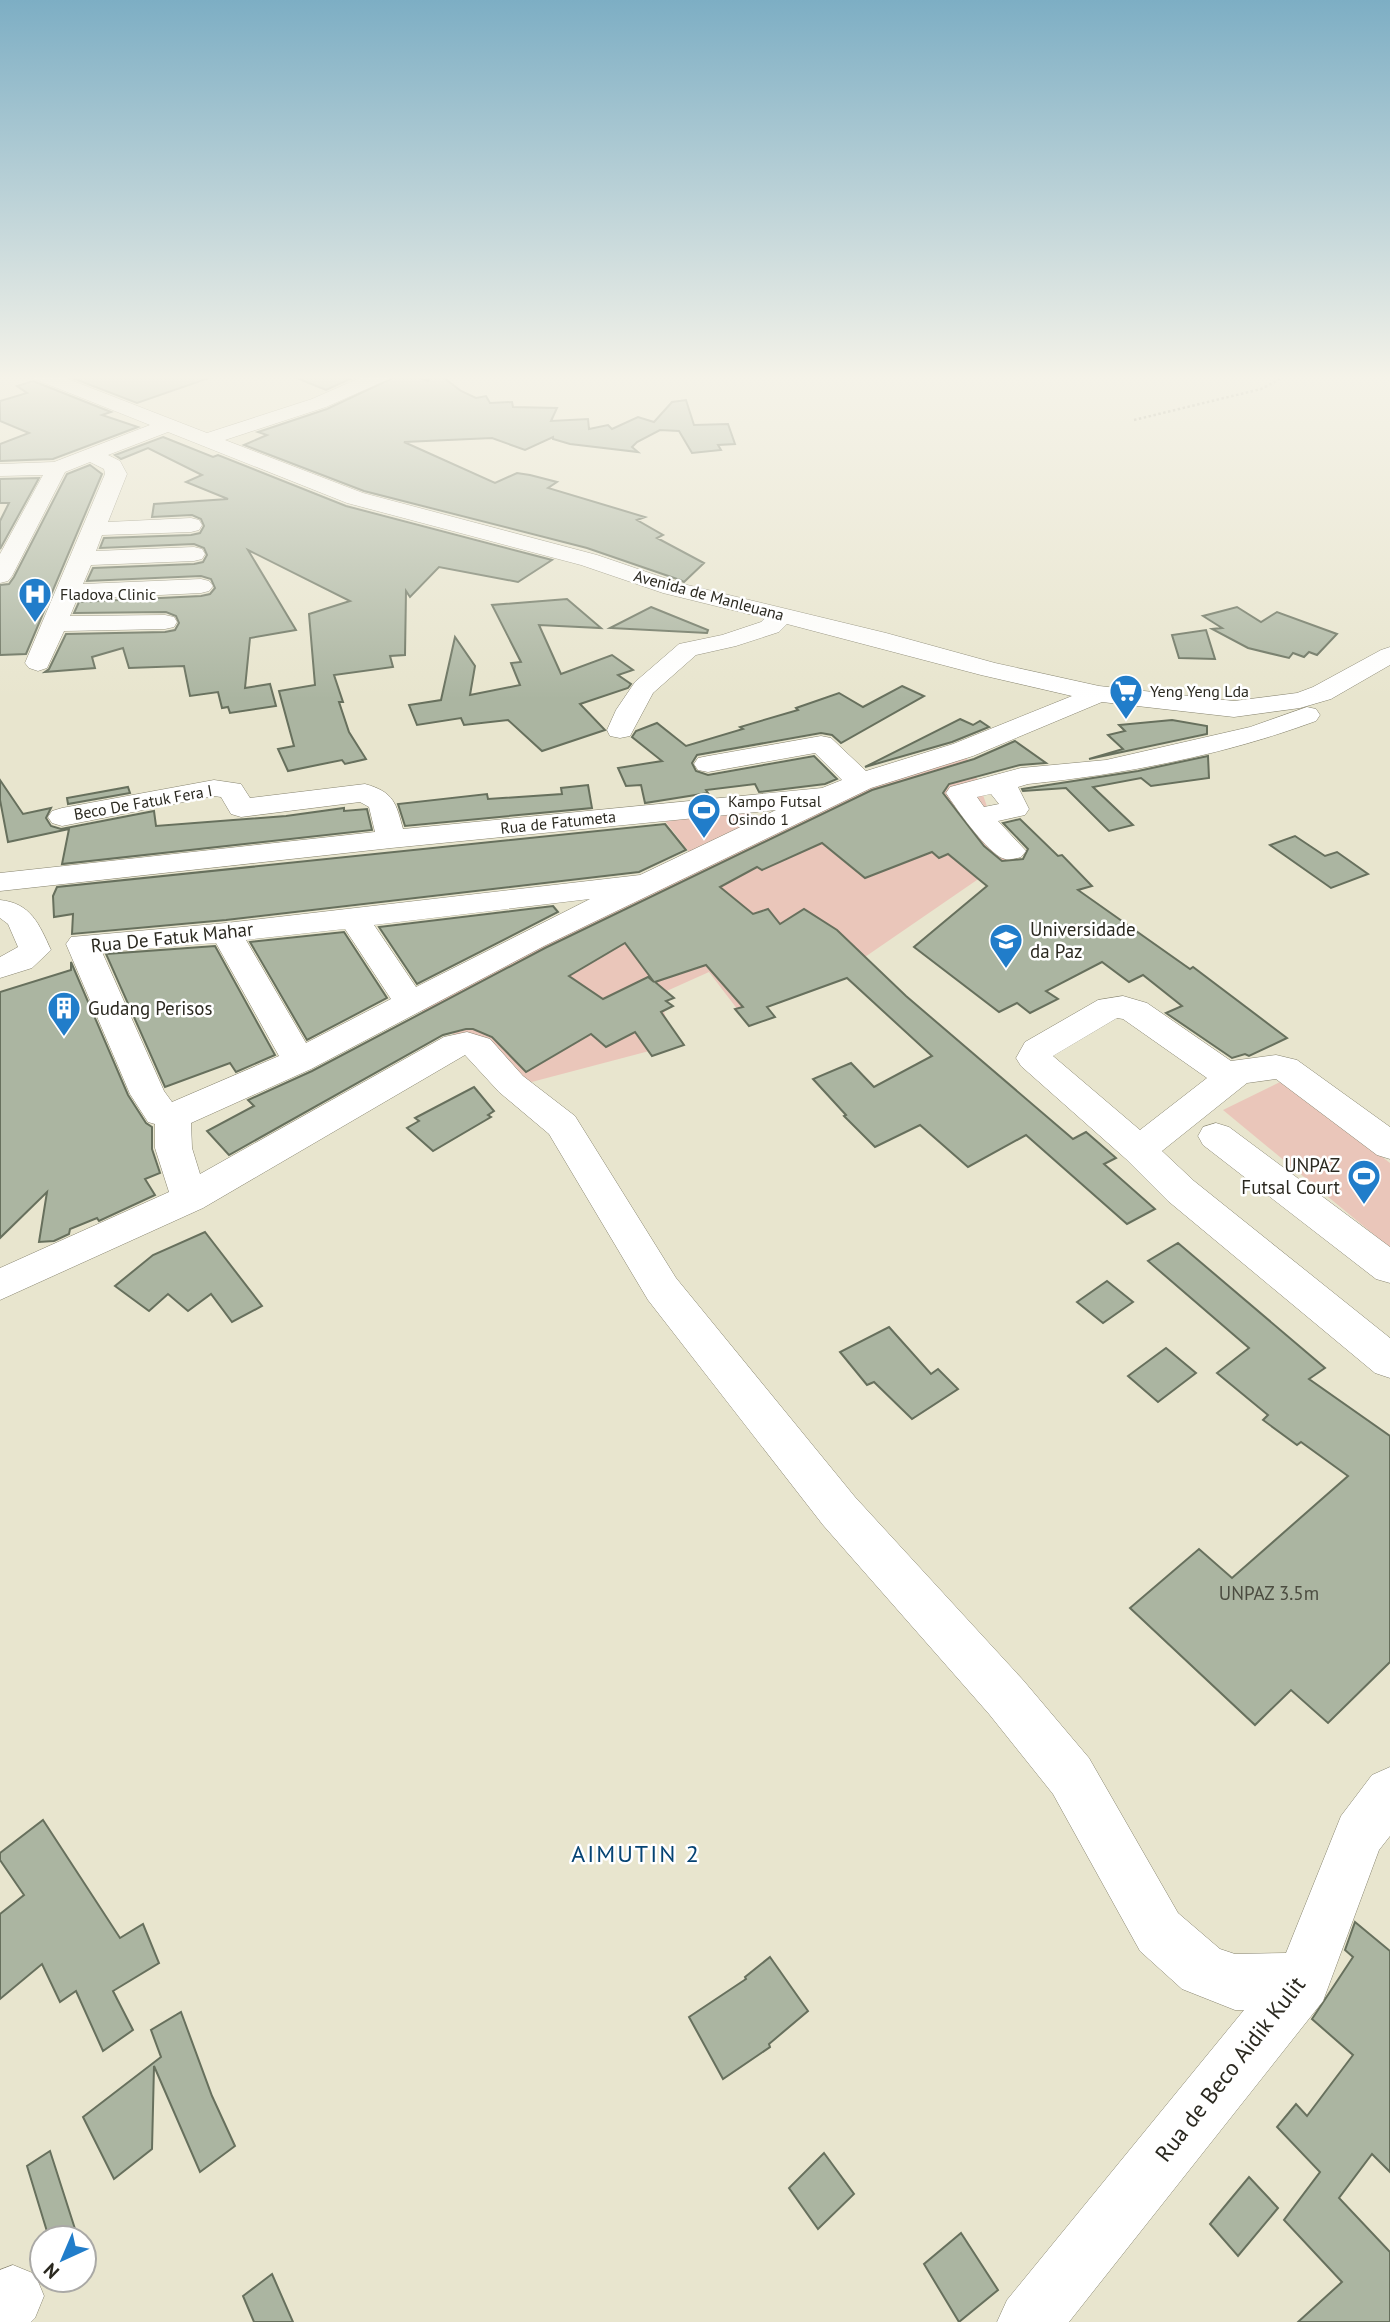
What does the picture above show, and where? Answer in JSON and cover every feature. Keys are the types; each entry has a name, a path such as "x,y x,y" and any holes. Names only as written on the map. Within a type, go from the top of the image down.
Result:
{"street":[{"path":"0,576 7,550 48,482"},
{"path":"38,663 113,482"},
{"name":"Avenida de Manleuana","path":"319,482 380,506 589,560 671,588 990,670 1099,695 1234,709 1300,700 1322,693 1390,655"},
{"path":"94,528 191,525"},
{"path":"82,558 194,554"},
{"path":"68,592 201,586"},
{"path":"620,730 629,710 644,688 688,649 727,641 770,627 782,615"},
{"path":"55,624 165,622"},
{"path":"1011,850 978,817 1015,809 1010,795 995,785 1021,776 1105,768 1258,733 1350,697 1340,683"},
{"name":"Rua de Fatumeta","path":"0,882 391,838 827,796 861,782 964,750 1099,695"},
{"path":"708,764 821,744 861,782"},
{"name":"Beco De Fatuk Fera I","path":"62,817 214,788 230,790 241,808 365,793 382,803 391,838"},
{"name":"Rua De Fatuk Mahar","path":"650,883 226,933 82,944 148,1094 161,1113 174,1116 299,1061 533,939 650,883 827,796"},
{"path":"501,901 533,939"},
{"path":"0,909 15,912 35,950 31,956 0,968"},
{"path":"353,917 410,1003"},
{"path":"226,933 299,1061"},
{"path":"1390,1146 1285,1068 1267,1066 1235,1074 1223,1072 1135,1011 1123,1007 1110,1008 1037,1049 1033,1058 1041,1068 1139,1150 1181,1191 1390,1361"},
{"path":"0,1285 84,1249 190,1198 456,1045 467,1043 478,1047 511,1084 562,1125 662,1289 715,1352 839,1511 1006,1697 1071,1776 1159,1932 1202,1969 1235,1982 1303,1981"},
{"path":"1139,1150 1235,1074"},
{"path":"174,1116 171,1130 174,1152 190,1198"},
{"path":"1216,1136 1390,1268"},
{"name":"Rua de Beco Aidik Kulit","path":"1029,2322 1303,1981 1359,1834 1390,1793"}],"shaded area":[{"path":"963,750 978,781 1006,860 830,981 741,1014 709,972 660,994 672,1045 524,1084 410,1003 827,796"},
{"name":"Kampo Futsal Osindo 1","path":"746,809 757,828 690,853 665,821"},
{"name":"UNPAZ Futsal Court","path":"1284,1080 1390,1163 1390,1248 1223,1110"}],"building":[{"path":"0,482 37,482 0,549 0,521 9,503 0,503"},
{"path":"63,482 98,482 26,654 0,655 0,585 9,584"},
{"path":"187,482 287,482 346,506 552,560 518,582 439,567 410,597 406,591 405,655 390,656 393,667 334,675 349,732 366,759 345,764 342,760 288,771 278,749 294,746 279,691 315,685 309,614 350,601 248,550 296,630 250,638 245,688 270,684 276,706 230,713 228,707 222,708 218,692 190,696 184,666 129,668 123,648 92,657 95,668 45,672 66,634 175,630 179,623 176,616 166,612 74,613 79,602 210,594 215,588 211,579 201,576 87,581 93,568 203,562 207,555 204,548 194,544 100,548 104,538 191,535 200,533 204,526 201,519 192,515 152,517 154,504 228,499"},
{"path":"341,482 556,482 548,488 645,517 637,520 663,535 657,538 704,563 684,582 587,548 364,491"},
{"path":"567,599 601,628 539,625 561,674 612,655 633,670 618,675 631,684 628,688 580,704 605,730 542,751 508,720 464,725 461,718 417,725 409,705 441,700 455,637 475,666 470,695 520,685 511,663 521,662 492,605"},
{"path":"651,607 708,630 707,633 610,628"},
{"path":"1237,607 1261,622 1277,612 1337,634 1317,655 1309,652 1304,657 1293,653 1289,658 1248,648 1212,629 1222,628 1203,616"},
{"path":"1206,630 1215,659 1179,658 1172,635"},
{"path":"902,686 924,696 841,743 832,735 821,733 697,755 692,763 696,771 708,775 814,756 837,779 825,784 759,792 755,784 706,790 708,793 645,803 641,785 626,786 618,768 662,761 632,737 636,731 657,723 686,746 798,710 796,708 839,693 863,707"},
{"path":"960,719 973,725 980,721 989,727 952,742 865,767"},
{"path":"1172,720 1207,726 1207,734 1089,759 1123,749 1108,735 1125,731 1119,725"},
{"path":"1015,741 1046,763 1020,765 949,784 943,793 984,846 1002,861 1023,859 1028,849 1003,823 1020,819 1058,856 1062,855 1092,886 1078,890 1190,969 1193,967 1287,1038 1249,1056 1245,1054 1232,1058 1166,1013 1182,1006 1143,975 1129,982 1102,962 1046,991 1058,999 1030,1013 1017,1003 999,1012 914,947 987,886 948,854 939,858 932,852 865,878 822,843 762,870 757,867 720,887 753,914 768,909 780,924 804,909 837,930 906,996 1073,1139 1086,1132 1116,1158 1104,1164 1155,1209 1127,1224 1026,1135 968,1167 920,1125 875,1147 813,1079 851,1063 874,1087 932,1056 847,978 767,1007 775,1017 749,1026 735,1009 743,1007 706,965 655,982 674,998 666,1001 673,1006 661,1012 684,1045 652,1056 635,1032 606,1047 591,1034 526,1072 492,1037 466,1029 443,1035 229,1155 207,1131 254,1106 248,1100 312,1071 545,948 872,790 974,759","holes":["625,943 654,982 648,977 603,999 569,976"]},
{"path":"1208,756 1209,778 1151,786 1141,778 1093,787 1133,825 1109,831 1066,788 1022,789 1138,771"},
{"path":"0,780 23,814 51,808 46,818 51,826 61,829 154,811 156,826 286,816 344,808 344,811 367,809 372,830 62,864 69,829 8,842 0,800"},
{"path":"588,785 592,808 405,826 398,804 487,794 488,799 562,794 561,788"},
{"path":"128,787 130,793 68,804 67,798"},
{"path":"665,824 686,850 639,872 226,920 72,934 73,914 54,917 53,896 57,887"},
{"path":"1295,836 1325,856 1337,852 1368,874 1331,888 1270,845"},
{"path":"553,906 558,912 417,984 379,927"},
{"path":"344,932 387,998 307,1040 250,942"},
{"path":"215,946 275,1055 236,1072 230,1063 165,1087 106,954"},
{"path":"71,962 128,1095 146,1123 152,1127 152,1149 160,1173 145,1179 155,1195 99,1221 97,1218 70,1229 69,1234 54,1241 39,1242 47,1192 0,1238 0,992 71,970"},
{"path":"474,1087 494,1111 488,1115 491,1117 433,1151 407,1128 419,1121 415,1118"},
{"path":"205,1232 262,1306 232,1322 211,1294 188,1311 168,1294 149,1311 115,1286 153,1255"},
{"path":"1178,1243 1325,1368 1309,1379 1390,1436 1390,1662 1328,1723 1291,1690 1255,1725 1130,1608 1199,1549 1232,1578 1348,1476 1301,1442 1297,1445 1263,1420 1268,1415 1217,1373 1249,1348 1148,1261"},
{"path":"1107,1281 1133,1302 1103,1323 1077,1302"},
{"path":"889,1327 931,1374 938,1369 958,1389 912,1419 874,1382 867,1385 840,1352"},
{"path":"1166,1348 1196,1373 1158,1402 1128,1376"},
{"path":"43,1820 120,1938 143,1924 159,1963 113,1991 133,2030 103,2051 76,1991 60,2002 42,1964 0,1999 0,1914 24,1895 0,1860 0,1853"},
{"path":"1355,1922 1390,1951 1390,2172 1372,2154 1339,2198 1390,2252 1390,2322 1298,2322 1342,2282 1284,2220 1320,2172 1277,2127 1296,2104 1307,2116 1353,2055 1312,2019 1353,1957 1345,1950"},
{"path":"770,1957 808,2011 769,2044 770,2047 723,2079 689,2017 746,1979 745,1977"},
{"path":"181,2012 212,2096 235,2146 200,2172 154,2066 152,2149 114,2179 83,2117 161,2057 151,2030"},
{"path":"50,2151 73,2224 45,2224 27,2166"},
{"path":"824,2153 854,2194 818,2229 789,2188"},
{"path":"1249,2177 1278,2208 1238,2256 1210,2224"},
{"path":"961,2233 998,2290 959,2322 924,2264"},
{"path":"272,2274 293,2322 254,2322 243,2296"}],"place":[{"name":"Fladova Clinic","path":"35,624"},
{"name":"Yeng Yeng Lda","path":"1126,721"},
{"name":"Kampo Futsal Osindo 1","path":"704,840"},
{"name":"Universidade da Paz","path":"1006,970"},
{"name":"Gudang Perisos","path":"64,1038"},
{"name":"UNPAZ Futsal Court","path":"1364,1206"}],"district":[{"name":"AIMUTIN 2","path":"636,1854"}]}
